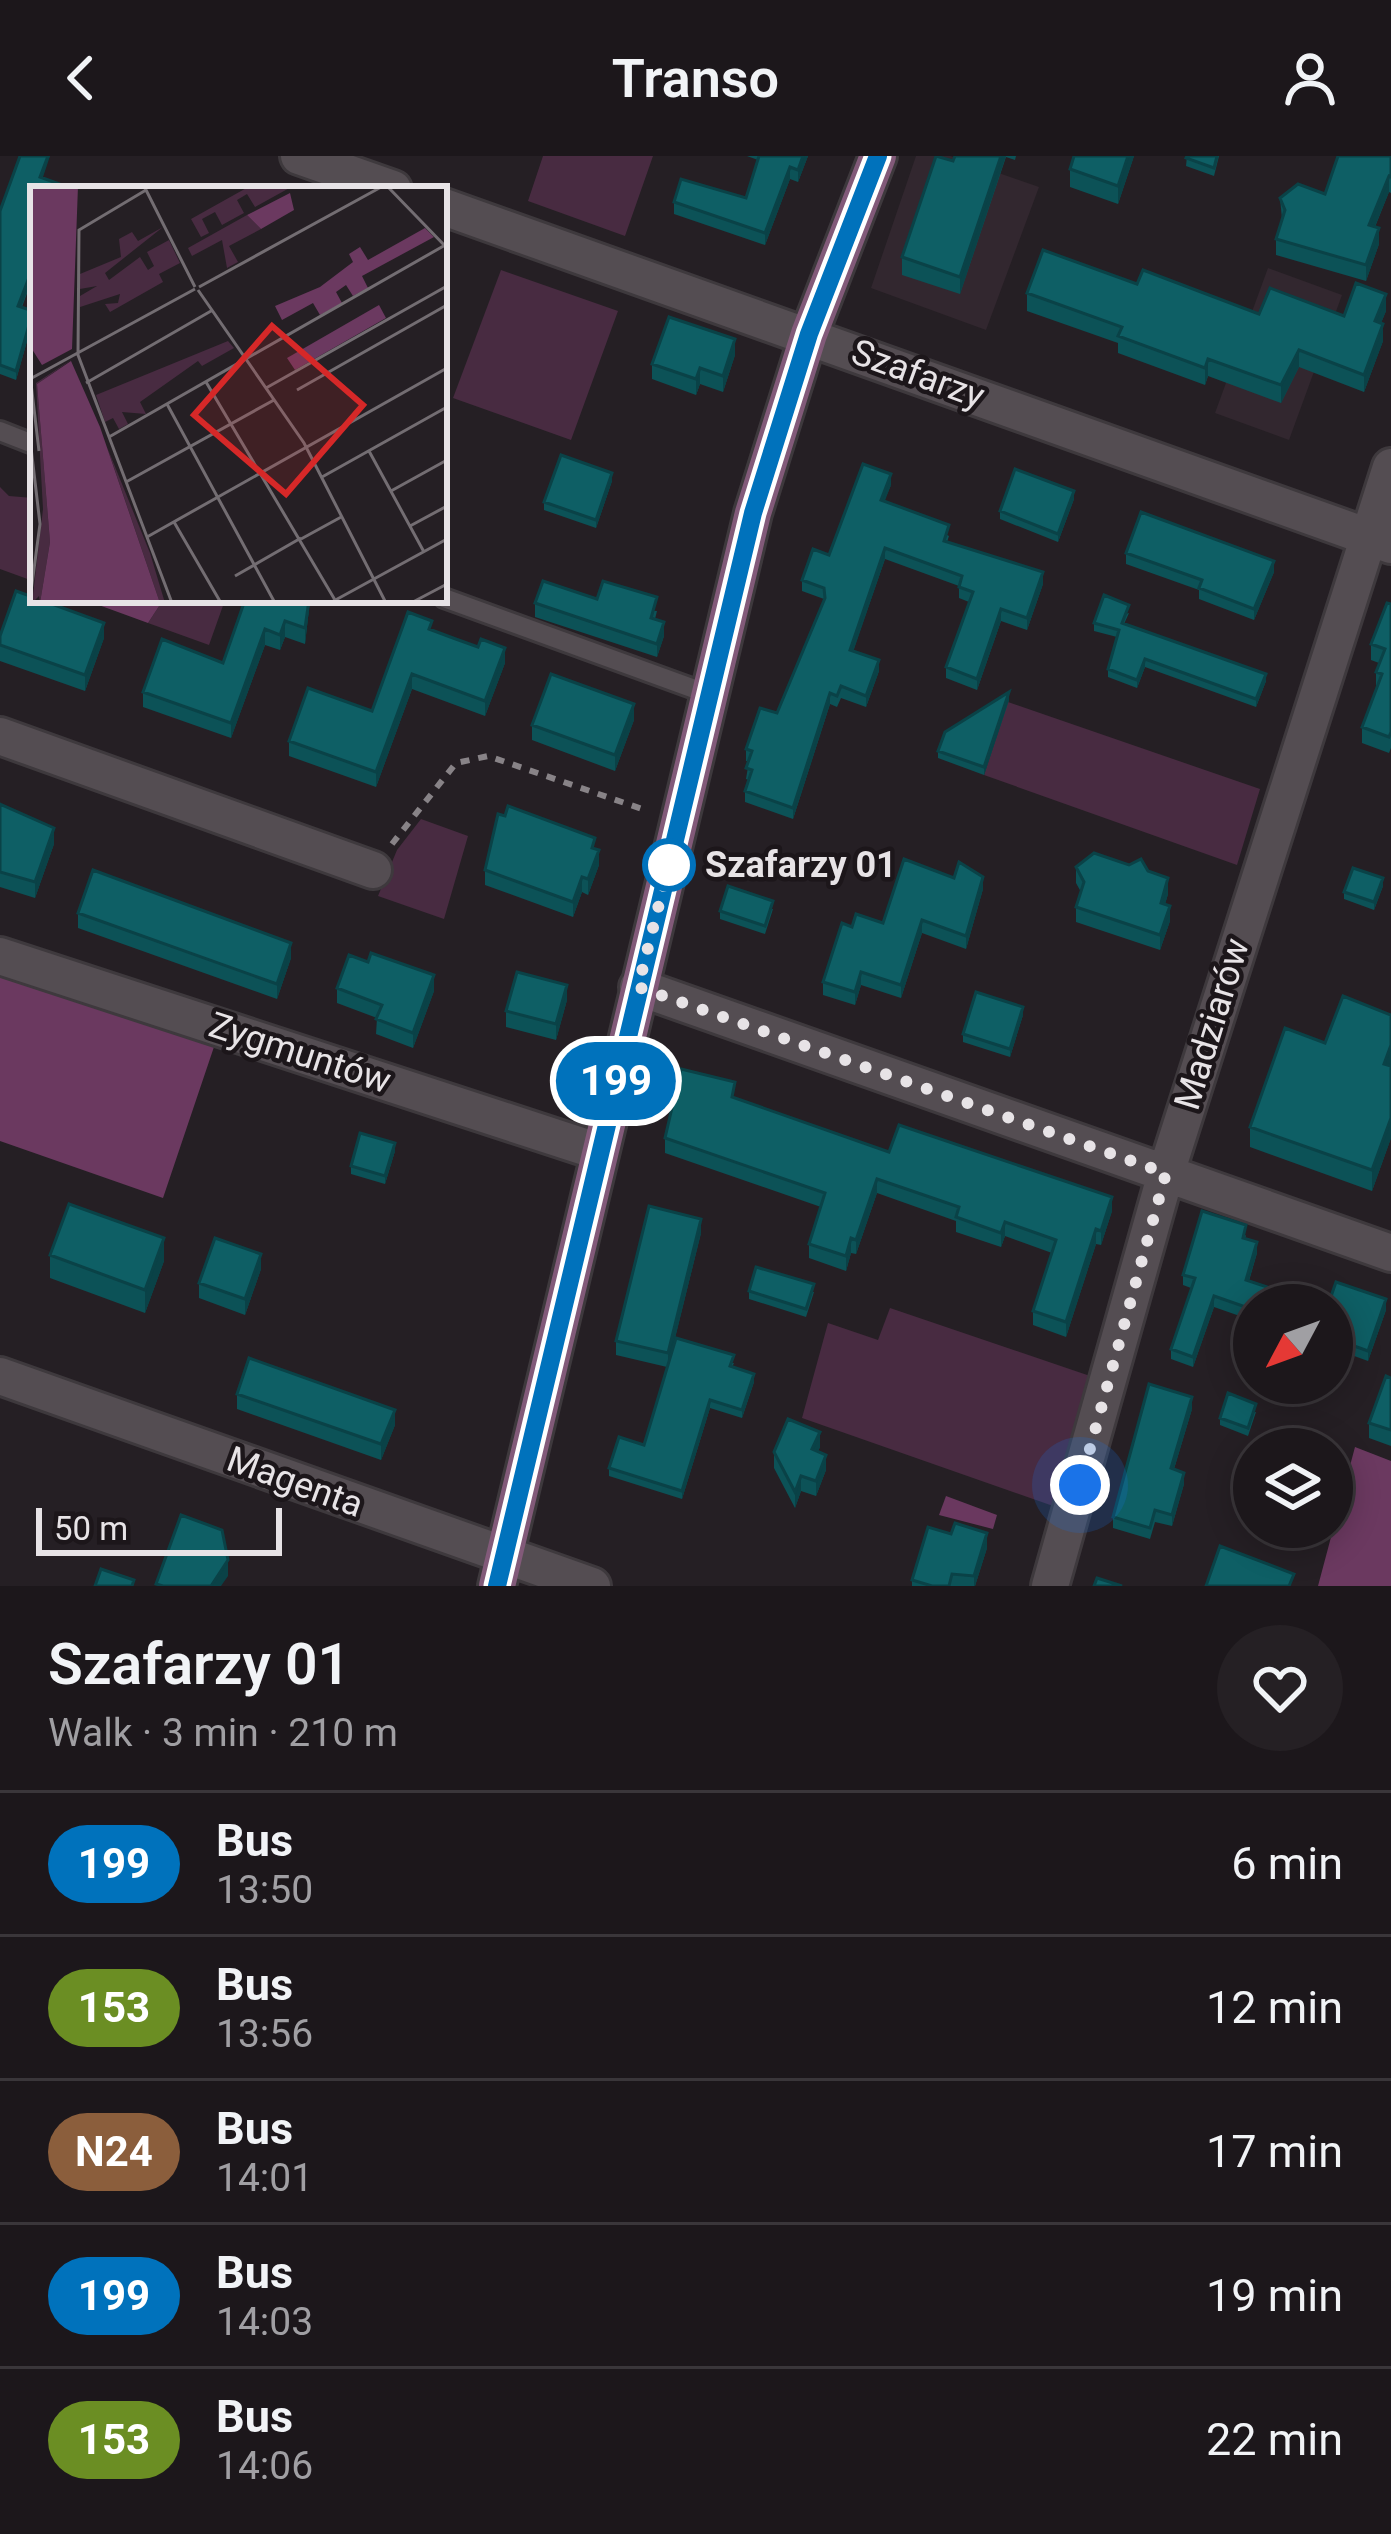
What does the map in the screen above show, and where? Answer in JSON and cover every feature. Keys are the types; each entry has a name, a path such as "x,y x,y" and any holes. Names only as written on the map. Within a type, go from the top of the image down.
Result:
{"street":[{"path":"299,156 384,186"},
{"path":"500,1571 753,513 809,334 878,156"},
{"name":"Szafarzy","path":"447,208 1379,541"},
{"name":"Madziarów","path":"1050,1586 1166,1173 1379,541 1391,467"},
{"path":"0,736 373,870"},
{"name":"Zygmuntów","path":"0,956 600,1152"},
{"path":"638,987 1391,1253"},
{"name":"Magenta","path":"0,1376 500,1571 592,1586"}],"lane":[{"path":"0,431 30,443"},
{"path":"447,599 711,695"}],"path":[{"path":"373,870 456,763 488,756 657,814"}],"shaded area":[{"path":"543,156 653,156 625,236 528,201"},
{"path":"916,156 950,156 1039,187 986,330 871,288"},
{"path":"1268,268 1342,295 1289,440 1215,413"},
{"path":"501,270 618,311 571,440 453,398"},
{"path":"0,487 9,496 30,498 30,580 0,569"},
{"path":"93,603 161,603 148,623"},
{"path":"161,603 224,603 209,645 148,623"},
{"path":"1008,702 1260,789 1237,865 984,775"},
{"path":"421,819 468,836 444,919 378,896 397,850"},
{"path":"0,970 155,1026 218,1035 163,1198 0,1141"},
{"path":"890,1308 1093,1377 1056,1507 802,1418 828,1323 878,1340"},
{"path":"1355,1447 1391,1461 1391,1586 1318,1586 1328,1548 1353,1548"},
{"path":"946,1496 997,1515 993,1529 939,1515"}],"building":[{"path":"20,156 48,156 40,177 65,186 30,186 30,275 18,306 30,310 30,322 16,371 0,365 0,211"},
{"path":"759,156 803,156 798,170 790,167 765,233 674,202 681,179 746,198"},
{"path":"936,156 953,161 955,156 1001,156 960,277 902,257"},
{"path":"1074,156 1128,156 1118,186 1070,169"},
{"path":"1187,156 1217,156 1214,168"},
{"path":"1338,156 1391,156 1391,177 1369,225 1379,228 1366,265 1276,239 1285,210 1280,198 1298,184 1325,194"},
{"path":"1043,250 1137,284 1143,270 1259,314 1270,288 1344,316 1356,283 1386,294 1375,321 1383,324 1364,375 1299,350 1281,385 1208,359 1205,368 1118,336 1122,327 1027,293"},
{"path":"669,317 735,339 723,376 700,368 696,379 652,364"},
{"path":"561,455 612,473 596,520 544,502"},
{"path":"863,464 891,474 881,500 949,525 944,541 1043,572 1027,618 1001,609 977,679 946,667 973,592 959,587 962,576 885,548 850,650 879,660 866,696 841,686 837,696 830,693 793,808 745,791 752,770 746,768 752,751 746,749 760,708 777,713 825,598 824,588 802,580 813,549 829,555"},
{"path":"1015,469 1074,491 1058,534 1000,511"},
{"path":"1141,512 1274,561 1254,609 1199,588 1202,580 1126,553"},
{"path":"543,581 597,599 603,581 657,597 651,618 664,622 657,644 535,603"},
{"path":"16,591 30,596 30,603 49,603 104,623 85,675 0,645"},
{"path":"1104,595 1129,605 1122,623 1266,674 1256,699 1145,659 1137,680 1108,669 1119,630 1094,623"},
{"path":"244,603 309,603 305,628 285,621 280,635 265,629 231,723 143,692 162,639 223,663"},
{"path":"1387,603 1391,604 1389,737 1362,727 1382,674 1376,672 1385,649 1371,644"},
{"path":"408,612 432,621 429,629 453,638 478,647 481,639 505,648 485,701 412,674 376,772 289,741 308,688 372,711"},
{"path":"551,674 634,704 615,755 532,725"},
{"path":"1009,692 984,767 938,751 945,732"},
{"path":"0,804 54,828 35,882 0,872"},
{"path":"508,806 595,838 592,848 599,850 573,902 485,870 498,814 505,816"},
{"path":"1094,853 1129,865 1141,859 1148,871 1168,878 1161,903 1170,906 1160,935 1076,907 1084,882 1076,867"},
{"path":"904,859 954,878 959,862 983,877 966,936 922,920 901,985 861,972 855,992 823,982 842,923 852,927 856,914 883,923"},
{"path":"1353,868 1383,878 1374,902 1344,892"},
{"path":"93,870 291,943 277,984 78,913"},
{"path":"728,886 773,901 765,926 720,911"},
{"path":"371,953 434,975 413,1033 376,1019 382,1005 337,988 349,955 368,962"},
{"path":"517,972 567,985 556,1024 506,1011"},
{"path":"976,992 1023,1007 1010,1049 963,1034"},
{"path":"1343,996 1391,1015 1391,1045 1384,1064 1391,1066 1391,1118 1372,1170 1250,1127 1285,1028 1325,1043"},
{"path":"681,1069 735,1082 732,1097 889,1152 899,1125 1112,1197 1101,1231 1096,1229 1066,1322 1033,1311 1056,1240 1005,1222 1001,1233 956,1217 959,1207 877,1179 846,1256 809,1244 825,1193 665,1138"},
{"path":"360,1133 395,1143 385,1176 351,1166"},
{"path":"69,1204 164,1238 145,1290 50,1255"},
{"path":"649,1206 701,1219 668,1353 616,1341"},
{"path":"1202,1211 1246,1225 1243,1238 1257,1242 1246,1280 1258,1284 1233,1284 1233,1303 1214,1296 1193,1357 1171,1349 1195,1278 1183,1275"},
{"path":"215,1238 261,1254 245,1299 199,1283"},
{"path":"756,1267 814,1284 806,1309 749,1291"},
{"path":"1353,1288 1386,1299 1368,1351 1353,1346"},
{"path":"676,1338 734,1355 730,1366 754,1374 742,1410 710,1400 682,1491 609,1468 619,1437 644,1445"},
{"path":"249,1358 395,1410 381,1444 237,1394"},
{"path":"1386,1376 1391,1378 1391,1430 1369,1423"},
{"path":"1149,1384 1192,1397 1171,1468 1184,1473 1172,1515 1155,1510 1150,1528 1113,1517"},
{"path":"1228,1393 1233,1395 1233,1404 1256,1404 1248,1428 1220,1418"},
{"path":"788,1419 820,1432 812,1449 826,1455 816,1481 801,1476 795,1492 774,1452"},
{"path":"181,1515 222,1530 228,1560 211,1586 156,1584"},
{"path":"955,1523 987,1533 974,1576 952,1574 949,1586 912,1580 928,1527 951,1534"},
{"path":"1220,1546 1294,1574 1289,1586 1206,1586"},
{"path":"101,1569 134,1580 132,1586 95,1586"},
{"path":"1097,1578 1122,1586 1094,1586"}],"bus line":[{"name":"199","path":"497,1586 753,513 809,334 878,156"}],"place":[{"name":"Szafarzy 01","path":"669,865"}],"route":[{"path":"669,865 638,987 1166,1173 1080,1485"}]}
